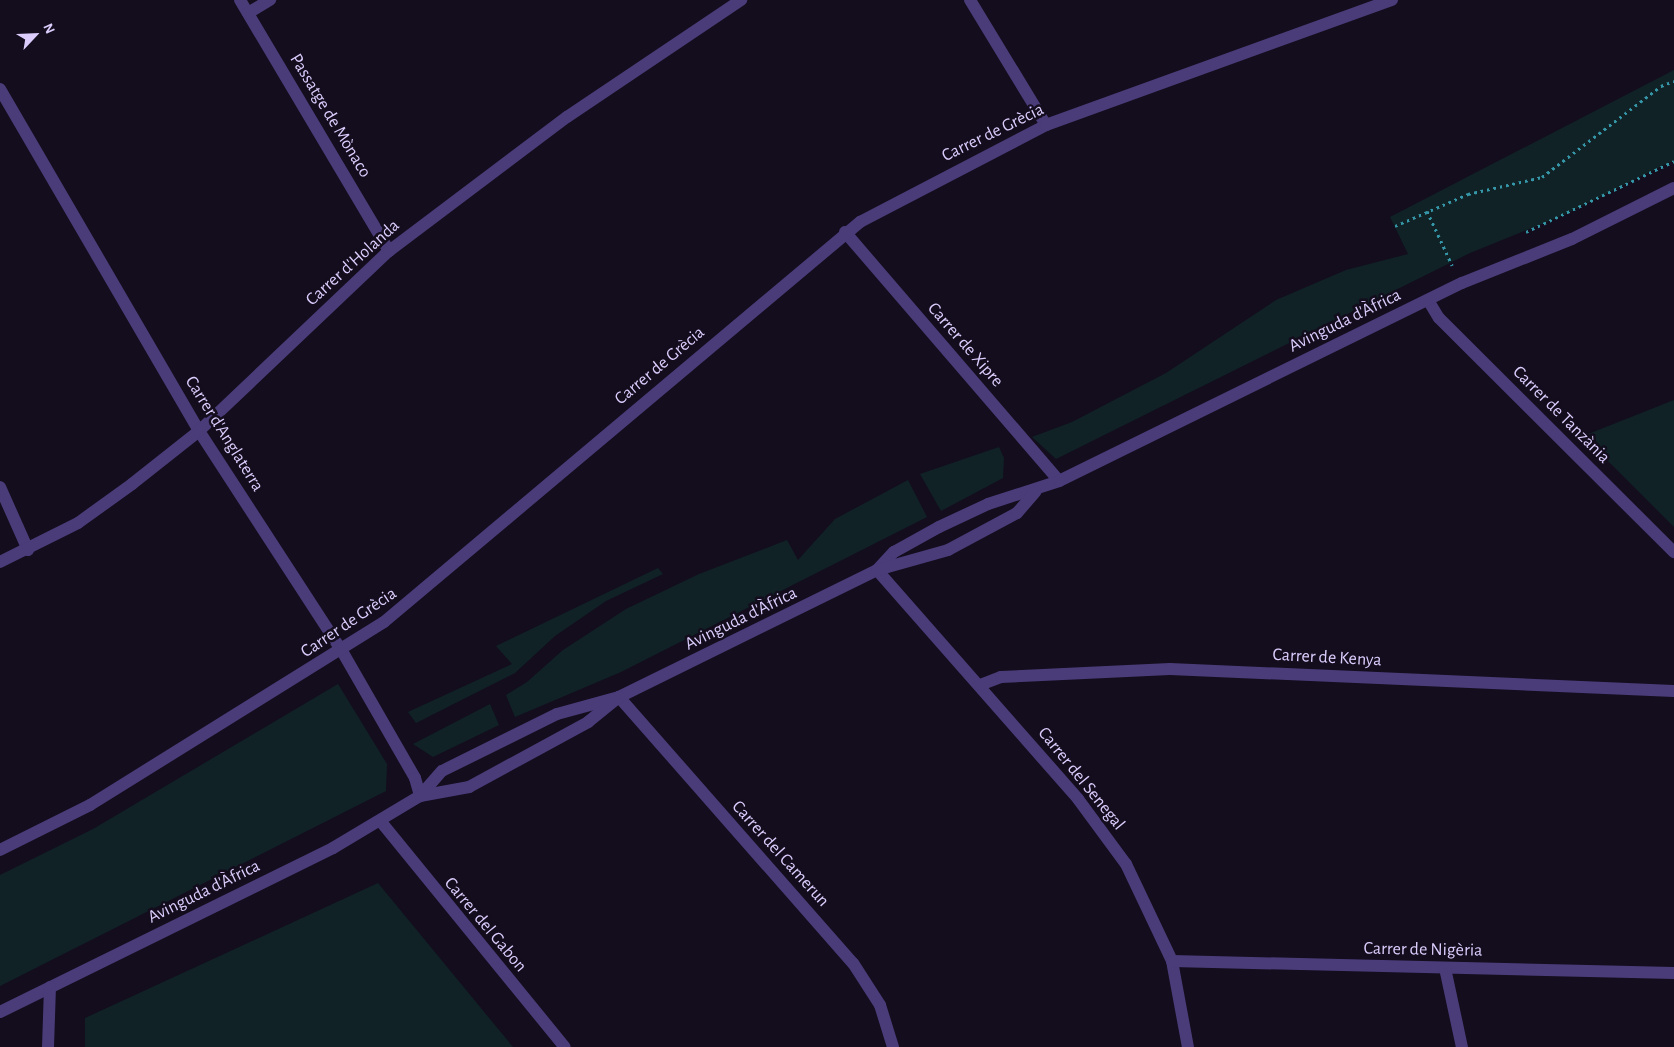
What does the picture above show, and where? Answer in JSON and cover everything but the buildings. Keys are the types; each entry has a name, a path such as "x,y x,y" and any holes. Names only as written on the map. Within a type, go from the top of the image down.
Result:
{"street":[{"name":"Passatge de Mònaco","path":"240,0 389,251"},
{"path":"248,13 270,0"},
{"name":"Carrer d'Holanda","path":"0,562 28,550 78,523 200,431 389,251 567,117 741,0"},
{"path":"970,0 1046,125"},
{"name":"Carrer de Grècia","path":"0,850 90,805 342,651 420,595 845,232 1046,125 1392,0"},
{"name":"Carrer d'Anglaterra","path":"0,89 200,431 342,651 415,778 420,796"},
{"name":"Avinguda d'Àfrica","path":"877,570 894,552 940,527 988,504 1034,492 1059,482 1492,269 1572,239 1674,188"},
{"name":"Carrer de Xipre","path":"845,232 1059,482"},
{"name":"Carrer de Tanzània","path":"1428,300 1439,318 1674,552"},
{"path":"0,487 28,550"},
{"name":"Avinguda d'Àfrica","path":"0,1012 382,823 420,796 442,771 557,714 619,697 877,570 948,550 1016,513 1034,492"},
{"name":"Carrer del Senegal","path":"877,570 980,685 1078,799 1126,864 1172,961 1188,1047"},
{"name":"Carrer de Kenya","path":"980,685 1001,677 1170,668 1674,691"},
{"name":"Avinguda d'Àfrica","path":"420,796 469,787 588,722 619,697"},
{"name":"Carrer del Camerun","path":"619,697 853,963 880,1005 893,1047"},
{"name":"Carrer del Gabon","path":"382,823 565,1047"},
{"name":"Carrer de Nigèria","path":"1172,961 1674,973"},
{"path":"1445,968 1462,1047"},
{"path":"48,1047 50,987"}],"path":[{"path":"1395,226 1468,194 1542,176 1661,86 1674,81"},
{"path":"1427,211 1453,268"}],"shaded area":[{"path":"1674,70 1674,160 1564,215 1470,253 1056,459 1032,437 1072,422 1166,373 1276,300 1346,270 1408,254 1390,217"},
{"path":"1674,400 1674,527 1583,436"},
{"path":"999,447 1004,458 1003,478 941,511 920,474"},
{"path":"908,480 927,517 621,672 515,717 506,695 527,682 563,650 626,609 699,574 787,540 798,560 835,519"},
{"path":"658,568 663,574 606,601 555,636 515,673 416,723 408,712 512,664 496,646"},
{"path":"338,684 387,764 386,791 0,986 0,875 93,829"},
{"path":"490,704 499,725 433,757 413,744"},
{"path":"378,883 513,1047 85,1047 85,1018"}]}
